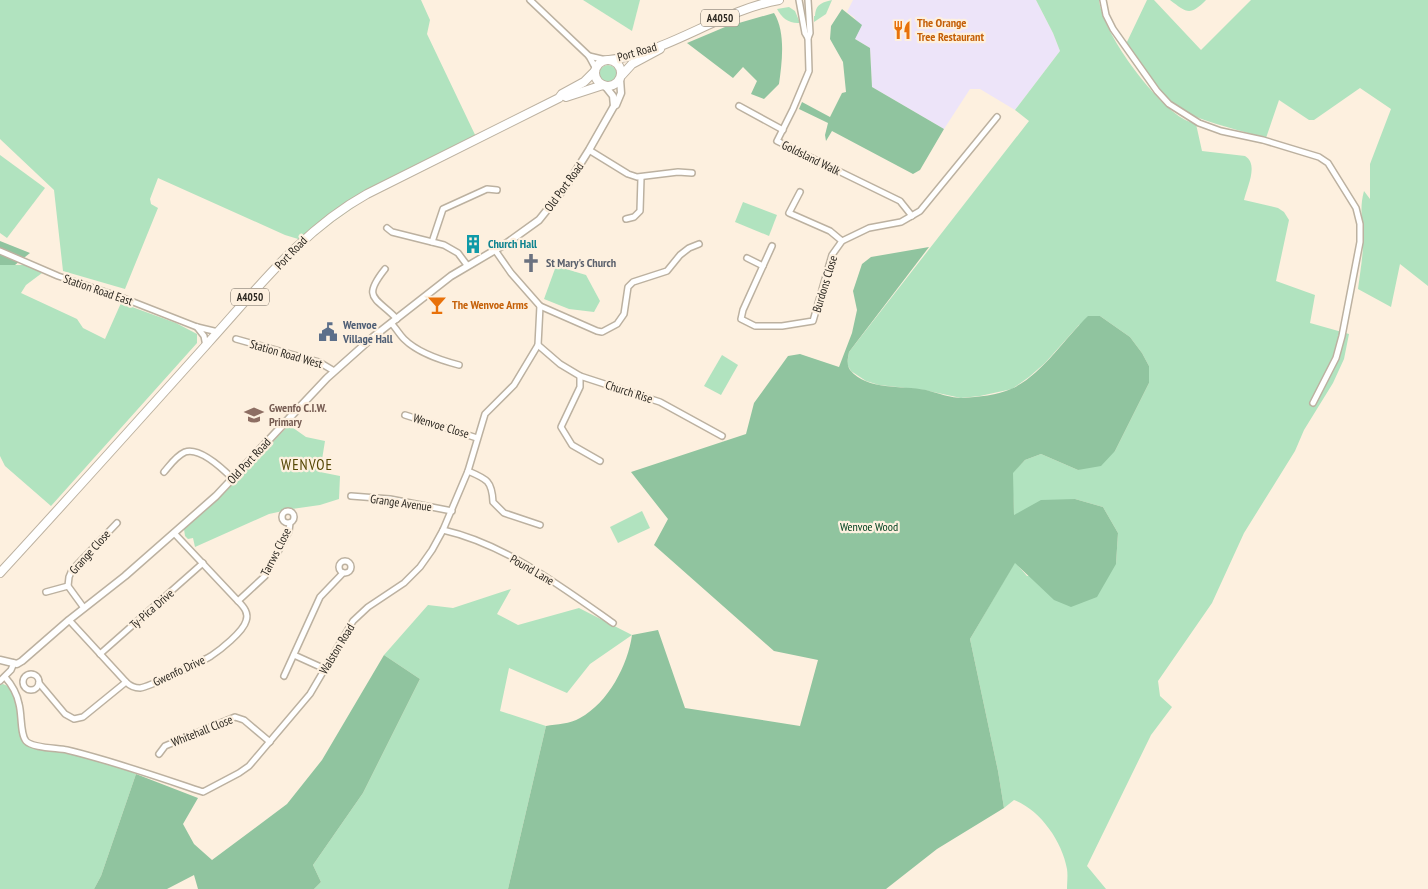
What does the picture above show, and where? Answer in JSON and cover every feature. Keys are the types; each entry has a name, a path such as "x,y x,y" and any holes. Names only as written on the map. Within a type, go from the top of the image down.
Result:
{"main road":[{"name":"Port Road","path":"559,98 562,94 584,82 596,70 600,62 624,58 665,44 725,16 755,5 779,0"},
{"name":"Port Road","path":"0,573 218,332 324,221 378,188 559,98 604,86 615,85 632,64 658,50 665,44"},
{"name":"Port Road","path":"608,60 618,63 622,70 621,77"},
{"path":"596,70 596,79 604,86"}],"street":[{"path":"530,0 589,56 596,70"},
{"name":"Goldsland Walk","path":"799,0 805,33 808,38"},
{"name":"Goldsland Walk","path":"808,0 810,33 808,38 809,71 777,141 900,201 912,216"},
{"path":"1103,0 1106,15 1113,29 1156,91 1169,104 1199,123 1319,157 1328,163 1356,208 1360,224 1360,242 1342,336 1336,358 1312,403"},
{"path":"589,56 608,60"},
{"name":"Old Port Road","path":"0,682 13,668 14,663 22,661 69,620 125,576 233,479 334,371 446,280 467,265 530,228 564,190 589,150 616,105 621,93 621,77"},
{"path":"604,86 613,96 614,106"},
{"path":"739,106 783,130"},
{"name":"Burdons Close","path":"772,246 743,310 741,319 755,326 782,326 813,321 832,255 842,241 863,230 901,222 920,211 997,117"},
{"path":"589,150 628,174 641,178 678,172 692,173"},
{"path":"626,219 634,217 640,212 641,178"},
{"path":"432,242 443,209 487,190 497,190"},
{"path":"800,192 789,213 830,231 842,241"},
{"path":"387,228 392,232 444,245 458,252 467,265"},
{"path":"495,250 511,273 540,306 602,332 617,324 624,314 628,287 633,282 667,271 684,251 699,244"},
{"name":"Station Road East","path":"0,251 58,276 123,298 197,327 218,332"},
{"path":"747,258 763,266"},
{"path":"385,269 374,283 371,291 373,297 394,321 404,339 418,349 444,361 459,365"},
{"name":"Walston Road","path":"5,677 16,694 21,714 22,734 24,739 31,744 115,762 203,792 246,769 310,694 353,621 368,607 404,582 420,567 432,550 452,511 468,471 485,414 514,384 538,345 540,306"},
{"path":"197,327 204,336 206,346"},
{"name":"Station Road West","path":"236,339 318,362 334,371"},
{"name":"Church Rise","path":"538,345 560,364 580,376 660,402 722,436"},
{"path":"580,376 580,387 561,427 572,445 600,461"},
{"name":"Wenvoe Close","path":"405,415 477,438"},
{"path":"164,472 182,453 194,452 204,456 233,479"},
{"path":"468,471 483,477 492,487 493,502 504,512 540,525"},
{"name":"Grange Avenue","path":"351,496 390,499 452,511"},
{"name":"Grange Close","path":"84,608 68,586 68,580 72,570 117,523"},
{"name":"Tarrws Close","path":"238,601 264,576 289,531 290,523"},
{"name":"Pound Lane","path":"443,530 465,535 521,562 613,623"},
{"name":"Gwenfo Drive","path":"126,682 135,688 144,687 210,657 240,632 247,620 246,612 238,601 174,533"},
{"name":"Ty-Pica Drive","path":"100,654 203,564"},
{"path":"284,676 320,597 343,573"},
{"path":"46,592 68,586"},
{"path":"39,683 64,714 74,719 83,718 126,682 69,620"},
{"path":"294,655 325,668"},
{"path":"0,660 14,663"},
{"name":"Whitehall Close","path":"159,754 165,746 235,717 244,720 270,742"}],"shaded area":[{"path":"853,0 1036,0 1060,51 1015,110 980,89 970,89 944,129 872,87 870,48 855,39 855,18 847,12"}],"green space":[{"path":"0,0 421,0 430,20 427,34 478,141 376,192 308,242 285,235 158,178 150,199 151,204 158,208 125,289 63,271 54,190 0,139"},
{"path":"583,0 640,0 632,31"},
{"path":"832,0 826,14 814,22 818,6"},
{"path":"1036,0 1099,0 1103,14 1119,48 1157,97 1184,119 1196,124 1202,151 1245,156 1249,160 1252,170 1244,200 1278,208 1284,212 1289,220 1276,281 1315,295 1310,323 1349,334 1344,359 1333,383 1304,430 1295,451 1244,533 1212,603 1158,681 1160,696 1172,707 1151,735 1087,866 1106,889 1067,889 1067,871 1064,858 1055,838 1041,819 1033,811 1014,800 1004,808 970,639 1015,562 1027,576 1116,564 1118,533 1103,507 1075,499 1014,515 1012,473 1025,460 1041,454 1078,470 1115,451 1149,383 1149,366 1130,337 1100,316 1079,325 1045,363 1012,389 980,396 961,398 924,390 879,385 866,381 851,371 847,364 849,352 1029,121 1015,110 1060,51"},
{"path":"1147,0 1154,0 1201,50 1251,0 1428,0 1428,286 1400,264 1391,307 1358,289 1363,248 1361,210 1364,191 1370,199 1370,164 1391,109 1360,88 1314,120 1309,120 1279,100 1266,138 1216,124 1190,114 1170,102 1164,96 1126,44"},
{"path":"1170,0 1206,0 1196,9 1188,11"},
{"path":"789,7 795,11 800,23 786,20 777,9"},
{"path":"842,9 862,25 855,39 870,48 872,87 944,129 920,170 913,174 832,131 826,141 825,135 828,123 799,109 802,102 830,117 842,93 846,92 843,62 830,39 831,26"},
{"path":"774,13 782,38 780,76 779,84 764,99 751,94 757,81 743,67 733,78 687,43 725,27"},
{"path":"608,65 614,68 617,74 614,80 608,83 602,80 599,74 602,68"},
{"path":"0,155 45,188 7,238 0,233"},
{"path":"743,202 777,215 769,236 735,222"},
{"path":"0,241 30,253 15,265 0,265"},
{"name":"Wenvoe Wood","path":"929,247 849,352 849,368 857,377 875,384 926,390 958,398 1000,393 1022,383 1032,375 1088,316 1100,316 1130,337 1149,366 1149,383 1115,451 1101,466 1078,470 1041,454 1025,460 1013,473 1014,515 1041,500 1075,499 1103,507 1118,533 1116,564 1097,597 1071,607 1054,600 1015,563 970,639 1004,808 937,849 886,889 508,889 546,726 576,720 599,703 608,693 621,670 630,647 632,635 658,630 685,708 800,726 818,660 774,651 654,545 668,519 631,472 746,434 754,403 788,356 800,354 839,367 852,333 857,310 853,291 862,264 871,257"},
{"path":"0,265 26,265 42,273 26,285 21,293 77,319 83,328 105,339 121,303 176,323 197,334 197,343 51,506 5,466 0,456"},
{"path":"556,266 586,275 600,301 594,312 569,309 544,299"},
{"path":"722,355 738,365 721,395 704,386"},
{"path":"289,425 306,437 325,441 320,472 340,476 339,499 320,505 269,514 195,547 193,538 188,539 185,536 184,529 219,498"},
{"path":"642,511 650,528 618,543 610,527"},
{"path":"511,589 497,614 518,625 579,608 632,635 590,664 567,693 509,668 500,711 546,726 508,889 314,889 321,882 313,865 363,793 420,679 384,655 428,605 453,608"},
{"path":"384,655 420,679 363,793 313,865 321,882 314,889 198,889 194,875 167,889 94,889 101,876 136,774 198,798 183,824 194,844 212,860 287,804 322,760"},
{"path":"3,684 10,688 14,695 17,703 20,731 28,745 65,751 112,763 136,774 101,876 94,889 0,889 0,685"}],"place":[{"name":"The Orange Tree Restaurant","path":"902,30"},
{"name":"Church Hall","path":"473,244"},
{"name":"St Mary's Church","path":"531,263"},
{"name":"The Wenvoe Arms","path":"437,305"},
{"name":"Wenvoe Village Hall","path":"328,332"},
{"name":"Gwenfo C.I.W. Primary","path":"254,415"}],"district":[{"name":"WENVOE","path":"307,465"}]}
